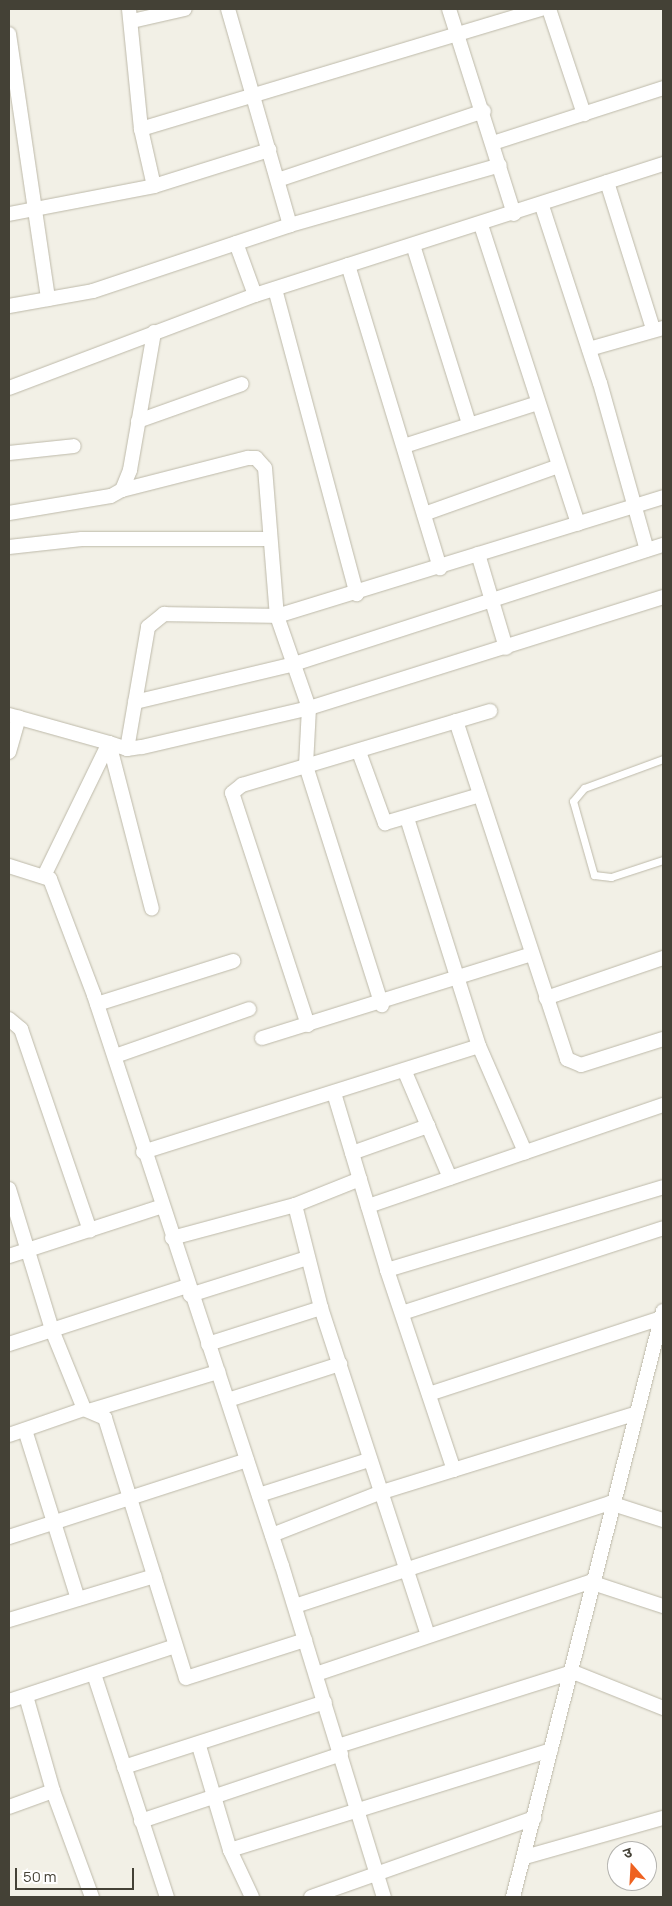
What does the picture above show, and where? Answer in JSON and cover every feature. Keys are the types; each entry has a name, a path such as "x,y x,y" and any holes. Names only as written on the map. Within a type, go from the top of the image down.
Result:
{"street":[{"path":"154,186 141,129 130,15 185,9"},
{"path":"228,9 256,97 290,225"},
{"path":"449,9 484,111 514,214"},
{"path":"141,129 256,97 458,31 541,9"},
{"path":"549,9 584,114"},
{"path":"9,34 37,210 48,299"},
{"path":"493,143 663,88"},
{"path":"278,180 484,111"},
{"path":"9,214 154,186 270,150"},
{"path":"9,388 255,295 542,206 663,164"},
{"path":"9,306 93,291 290,225 500,165"},
{"path":"589,349 658,329 607,182"},
{"path":"542,206 589,349 647,550"},
{"path":"481,225 578,524"},
{"path":"236,243 255,295"},
{"path":"413,245 470,424"},
{"path":"348,265 440,568"},
{"path":"275,289 357,594"},
{"path":"122,490 138,421 154,332"},
{"path":"138,421 242,384"},
{"path":"404,446 538,403"},
{"path":"9,454 74,446"},
{"path":"9,513 111,496 122,490 256,458 266,468 277,616 309,708 306,766 382,1005"},
{"path":"424,514 559,466"},
{"path":"128,749 135,702 153,620 164,614 277,616 357,594 478,554 663,497"},
{"path":"9,547 82,540 270,539"},
{"path":"135,702 294,664 663,545"},
{"path":"478,554 506,648"},
{"path":"9,752 14,716 128,749 309,708 663,598"},
{"path":"308,1025 232,798 242,785 359,752 490,711"},
{"path":"456,721 567,1059 575,1066 663,1039"},
{"path":"44,876 109,743"},
{"path":"109,743 152,909"},
{"path":"359,752 382,821 407,818 480,795"},
{"path":"407,818 479,1046 525,1152"},
{"path":"9,866 44,876 54,886 97,1004 115,1056 160,1207 172,1238 188,1291 228,1400 295,1606 304,1640 359,1810 384,1897"},
{"path":"262,1038 382,1005 531,954"},
{"path":"546,998 663,958"},
{"path":"97,1004 232,961"},
{"path":"115,1056 249,1009"},
{"path":"9,1019 21,1029 90,1230"},
{"path":"143,1152 405,1072 479,1046"},
{"path":"405,1072 450,1178"},
{"path":"334,1093 386,1270 454,1470"},
{"path":"368,1206 663,1104"},
{"path":"352,1153 428,1126"},
{"path":"172,1238 295,1205 360,1179"},
{"path":"386,1270 663,1188"},
{"path":"9,1189 52,1330 88,1410 105,1418 132,1499 175,1646 190,1679 304,1640"},
{"path":"295,1205 321,1308 379,1493 428,1635"},
{"path":"9,1256 160,1207"},
{"path":"402,1313 663,1228"},
{"path":"9,1344 52,1330 307,1258"},
{"path":"208,1344 321,1308"},
{"path":"429,1394 663,1314"},
{"path":"512,1897 526,1857 551,1750 573,1672 590,1582 610,1503 637,1413 663,1314"},
{"path":"228,1400 340,1364"},
{"path":"9,1435 218,1372"},
{"path":"272,1535 379,1493 637,1413"},
{"path":"25,1430 78,1599"},
{"path":"9,1537 132,1499 247,1460"},
{"path":"259,1496 369,1460"},
{"path":"295,1606 404,1567 610,1503 663,1520"},
{"path":"9,1620 155,1576"},
{"path":"316,1674 590,1582 663,1606"},
{"path":"9,1701 175,1646"},
{"path":"141,1821 216,1798 339,1750 573,1672 663,1708"},
{"path":"94,1674 167,1897"},
{"path":"26,1696 53,1791 92,1897"},
{"path":"124,1767 199,1746 325,1702"},
{"path":"199,1746 230,1850 252,1897"},
{"path":"230,1850 551,1750"},
{"path":"9,1807 53,1791"},
{"path":"311,1897 534,1818"},
{"path":"526,1857 663,1818"}],"lane":[{"path":"663,759 584,788 573,801 594,875 611,877 663,860"}]}
